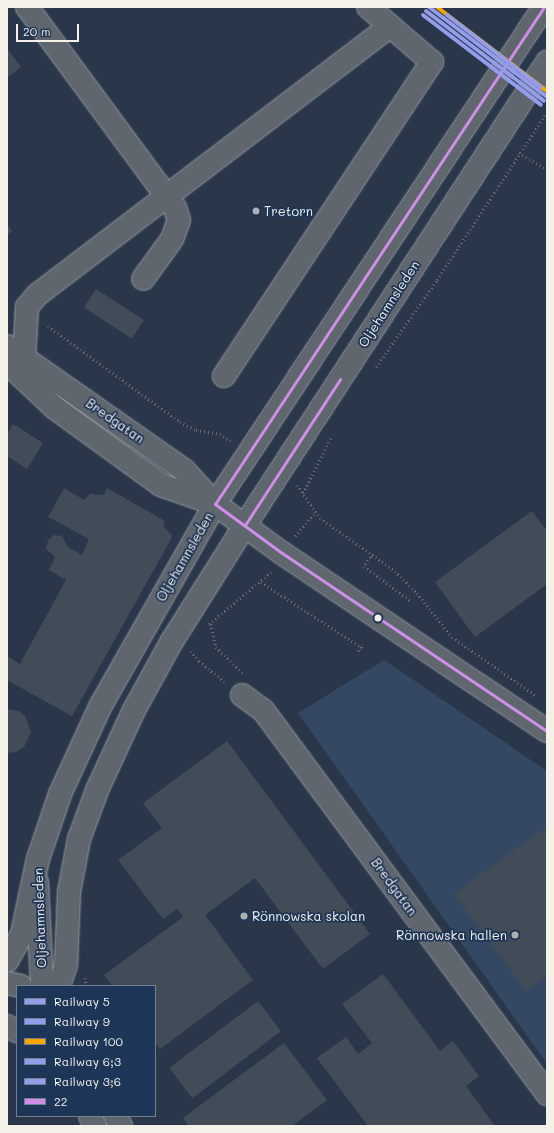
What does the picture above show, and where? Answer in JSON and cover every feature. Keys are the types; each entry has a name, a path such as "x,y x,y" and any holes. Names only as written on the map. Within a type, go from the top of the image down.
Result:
{"main road":[{"path":"27,7 168,195 179,220 172,239 143,279"},
{"path":"224,376 432,62 368,7"},
{"name":"Oljehamnsleden","path":"42,985 36,875 43,842 80,747 215,504 544,7"},
{"path":"16,361 27,307 37,295 390,26"},
{"name":"Oljehamnsleden","path":"60,985 73,975 69,892 79,839 98,788 134,710 172,641 245,525 547,62"},
{"name":"Bredgatan","path":"7,346 16,361 184,470 215,504 547,731"},
{"name":"Bredgatan","path":"248,699 268,716 547,1094"},
{"path":"7,961 22,934 36,875"},
{"path":"7,1026 16,1030"},
{"path":"91,1117 96,1126"},
{"path":"116,1117 121,1126"}],"path":[{"path":"375,369 437,280 547,112"},
{"path":"519,153 547,169"},
{"path":"26,315 45,323 180,422 196,430 220,434 248,453"},
{"path":"303,493 313,468 334,431"},
{"path":"279,473 291,479 303,493 320,518 373,554 417,594 452,637 541,698"},
{"path":"373,554 364,566 411,601"},
{"path":"205,628 261,582 364,649"},
{"path":"190,650 199,661 248,699 253,686 249,678 216,647 210,623"},
{"path":"358,651 361,646"},
{"path":"73,975 86,985"}],"shaded area":[{"path":"384,660 547,771 547,1064 298,713"}],"building":[{"path":"7,48 21,67 7,78"},
{"path":"7,224 12,231 7,235"},
{"path":"96,289 144,320 132,338 84,307"},
{"path":"13,424 43,443 27,469 7,456 7,434"},
{"path":"64,488 84,500 90,494 104,495 107,488 165,521 163,526 172,535 72,716 7,680 7,656 20,664 66,580 49,570 55,557 46,549 48,540 54,535 62,536 68,547 82,555 89,539 48,517"},
{"path":"532,511 547,531 547,584 475,637 435,582"},
{"path":"7,709 18,711 25,716 31,732 24,747 16,752 7,753"},
{"path":"227,741 370,934 323,969 255,878 205,915 253,980 160,1049 156,1044 156,985 112,985 104,975 183,917 177,909 163,919 118,860 162,828 143,803"},
{"name":"Rönnowska hallen","path":"547,826 547,976 526,991 454,894"},
{"path":"383,974 440,1051 453,1041 479,1076 466,1086 495,1126 368,1126 317,1058 346,1037 358,1054 372,1043 342,1004"},
{"path":"258,1001 281,1031 192,1098 169,1068"},
{"path":"284,1043 327,1100 292,1126 189,1126 183,1118"}],"rail line":[{"name":"5","path":"429,7 547,97"},
{"name":"100","path":"437,7 547,91"},
{"name":"9","path":"426,11 544,101"},
{"name":"6;3","path":"423,15 541,105"},
{"name":"3;6","path":"447,15 541,87"}],"transit line":[{"name":"22","path":"544,7 215,504 282,553 547,731"},
{"name":"22","path":"245,525 340,379"}],"place":[{"name":"Tretorn","path":"256,211"},
{"name":"Rönnowska skolan","path":"244,916"},
{"name":"Rönnowska hallen","path":"515,935"}]}
